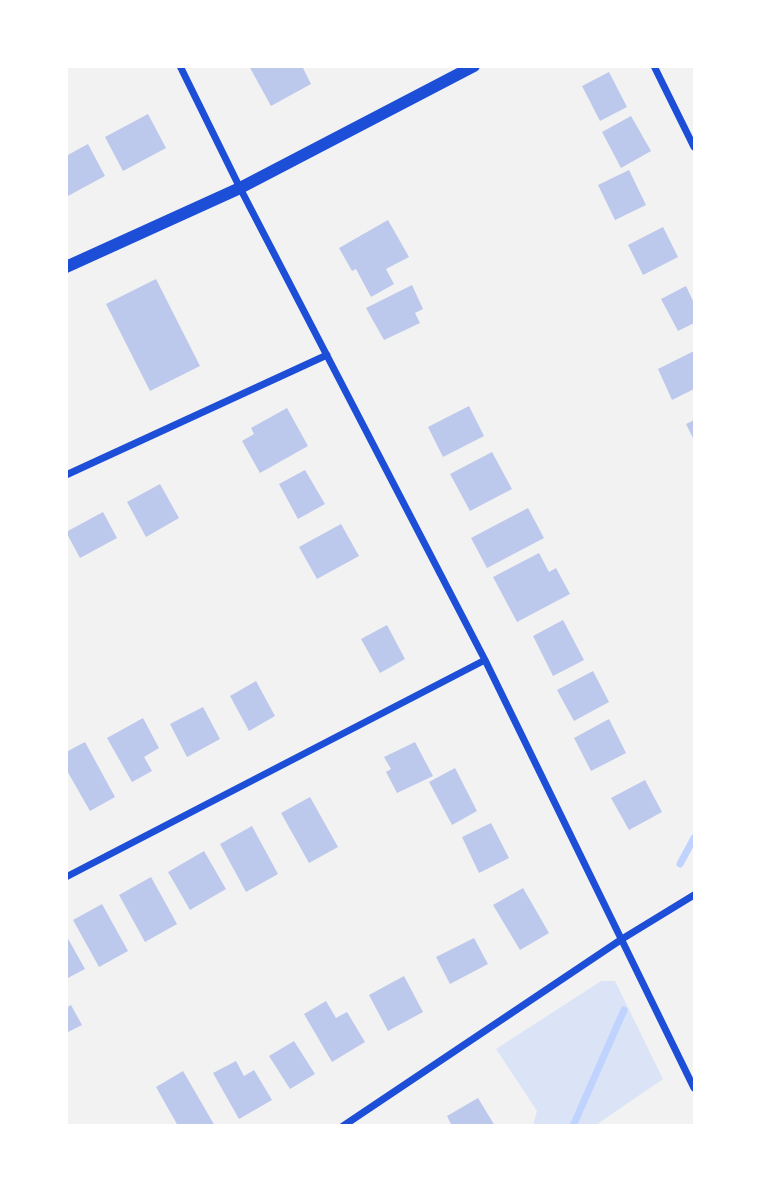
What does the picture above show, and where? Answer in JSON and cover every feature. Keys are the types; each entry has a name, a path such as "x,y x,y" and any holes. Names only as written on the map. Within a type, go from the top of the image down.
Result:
{"street":[{"path":"180,66 240,188 485,660 695,1088"},
{"path":"66,267 240,188 474,66"},
{"path":"654,66 695,146"},
{"path":"66,475 327,355"},
{"path":"66,877 485,660"},
{"path":"343,1125 622,939 695,895"}],"shaded area":[{"path":"601,981 615,981 663,1079 596,1125 533,1125 537,1111 496,1049"}],"building":[{"path":"249,66 302,66 311,84 271,106"},
{"path":"609,72 627,107 600,121 582,86"},
{"path":"148,114 166,148 123,171 105,137"},
{"path":"631,116 651,151 621,168 602,132"},
{"path":"88,144 105,176 66,197 66,156"},
{"path":"629,170 646,205 615,220 598,185"},
{"path":"388,220 409,257 386,269 394,284 371,297 356,269 352,271 339,248"},
{"path":"663,227 678,257 643,275 628,245"},
{"path":"156,279 200,366 150,391 106,304"},
{"path":"412,285 423,309 415,313 420,323 384,340 366,308"},
{"path":"686,286 694,303 694,323 678,331 661,299"},
{"path":"694,351 694,389 672,400 658,369"},
{"path":"469,406 484,436 443,457 428,427"},
{"path":"287,408 308,446 260,473 242,441 254,434 251,428"},
{"path":"694,420 694,440 686,424"},
{"path":"492,452 512,489 470,511 450,474"},
{"path":"305,470 325,504 298,519 279,484"},
{"path":"160,484 179,518 146,537 127,502"},
{"path":"528,508 544,538 487,568 471,538"},
{"path":"103,512 117,538 80,558 66,532"},
{"path":"341,524 359,556 317,579 299,547"},
{"path":"539,553 549,572 556,568 570,594 517,622 493,577"},
{"path":"563,620 584,660 553,676 533,636"},
{"path":"387,625 405,659 380,673 361,639"},
{"path":"593,671 609,702 574,721 557,690"},
{"path":"256,681 275,716 249,731 230,696"},
{"path":"203,707 220,739 187,757 170,724"},
{"path":"143,718 159,748 144,757 152,771 132,782 107,738"},
{"path":"609,719 626,753 591,771 574,738"},
{"path":"85,742 115,797 90,811 66,769 66,752"},
{"path":"415,742 433,776 397,793 386,772 391,769 384,757"},
{"path":"455,768 477,811 452,825 429,782"},
{"path":"645,780 662,812 629,830 611,798"},
{"path":"310,797 338,847 309,863 281,813"},
{"path":"491,823 509,858 479,873 462,837"},
{"path":"252,826 278,874 246,892 220,844"},
{"path":"204,851 226,889 190,910 168,872"},
{"path":"151,877 177,924 145,942 119,895"},
{"path":"523,888 549,933 520,950 493,905"},
{"path":"102,904 128,951 99,967 73,920"},
{"path":"66,935 85,969 66,979"},
{"path":"474,938 488,964 450,984 436,957"},
{"path":"404,976 423,1012 388,1031 369,995"},
{"path":"326,1001 336,1018 347,1012 365,1042 332,1062 304,1014"},
{"path":"71,1005 82,1025 66,1033 66,1008"},
{"path":"294,1041 315,1074 290,1089 269,1056"},
{"path":"236,1061 244,1076 254,1070 272,1100 239,1119 213,1073"},
{"path":"183,1071 215,1126 178,1126 156,1087"},
{"path":"478,1098 495,1126 452,1126 447,1116"}],"waterway":[{"path":"680,864 694,838"},
{"path":"573,1126 624,1010"}]}
